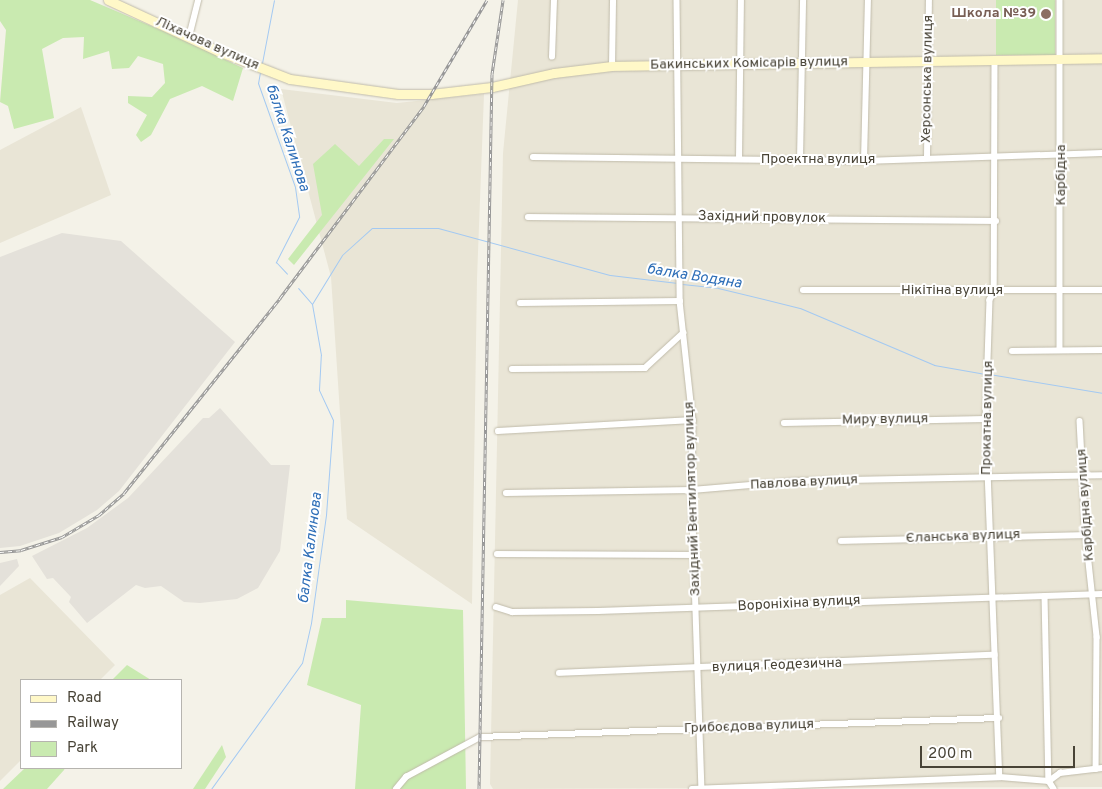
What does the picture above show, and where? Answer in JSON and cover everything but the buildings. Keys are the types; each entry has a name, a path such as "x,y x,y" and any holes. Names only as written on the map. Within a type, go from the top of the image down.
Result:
{"street":[{"name":"Ліхачова вулиця","path":"108,0 189,37 290,79 398,94"},
{"path":"189,37 198,0"},
{"path":"552,57 554,0"},
{"path":"612,66 613,0"},
{"name":"Західний Вентилятор вулиця","path":"677,0 680,301 693,420 692,490 702,789"},
{"path":"739,159 741,0"},
{"path":"800,160 803,0"},
{"path":"864,161 868,0"},
{"name":"Херсонська вулиця","path":"928,158 929,0"},
{"name":"Карбідна","path":"1060,0 1062,153 1060,350"},
{"name":"Бакинських Комісарів вулиця","path":"398,94 431,94 492,87 554,73 612,66 1102,58"},
{"name":"Прокатна вулиця","path":"995,60 996,221 994,292 990,300 986,419 1000,777"},
{"name":"Проектна вулиця","path":"533,156 864,161 996,154 1102,153"},
{"name":"Західний провулок","path":"528,217 996,221"},
{"name":"Нікітіна вулиця","path":"803,290 994,292 1102,290"},
{"path":"520,303 680,301"},
{"path":"512,369 645,368 683,333"},
{"path":"1012,351 1102,350"},
{"name":"Миру вулиця","path":"784,424 986,419"},
{"path":"498,432 693,420"},
{"name":"Карбідна вулиця","path":"1080,421 1086,535 1094,594 1098,678 1099,769"},
{"name":"Павлова вулиця","path":"506,494 692,490 797,481 1102,475"},
{"name":"Єланська вулиця","path":"840,542 990,535 1086,535"},
{"path":"497,554 695,555"},
{"name":"Вороніхіна вулиця","path":"496,607 512,612 696,608 992,596 1102,594"},
{"path":"1044,596 1049,781 1054,789"},
{"name":"вулиця Геодезична","path":"559,673 699,669 996,655"},
{"name":"Грибоєдова вулиця","path":"396,789 406,777 480,736 500,737 999,718"},
{"path":"692,789 1000,777 1049,781 1060,774 1099,769"}],"shaded area":[{"path":"518,0 1102,0 1102,787 493,789 490,784 503,153"},
{"path":"281,89 397,103 484,94 477,279 472,604 347,519 331,277"},
{"path":"81,107 111,195 0,243 0,150"},
{"path":"62,233 121,241 235,342 119,491 97,510 59,533 20,546 0,548 0,257"},
{"path":"220,408 271,465 290,465 280,551 258,588 237,599 200,603 184,602 161,586 145,588 136,585 87,623 69,602 71,597 53,578 47,579 32,556 87,528 128,498 203,418 209,418"},
{"path":"17,559 19,566 0,586 0,563"},
{"path":"30,578 115,665 101,679 20,679 20,761 0,781 0,595"}],"green space":[{"path":"0,0 90,0 170,34 243,68 233,101 202,86 170,99 151,135 141,142 136,135 147,115 128,103 128,96 152,97 165,83 163,64 138,56 129,68 112,69 109,51 83,59 84,37 63,38 42,49 54,118 14,129 8,106 0,102 6,30 0,21"},
{"path":"996,0 1055,0 1055,55 996,55"},
{"path":"384,139 394,139 294,265 288,259 322,215 313,164 335,144 359,166"},
{"path":"346,600 463,610 466,789 355,789 361,705 307,685 322,618 346,618"},
{"path":"127,665 149,679 113,679"},
{"path":"222,745 226,757 205,789 193,789"},
{"path":"24,769 64,769 47,789 3,789"}],"waterway":[{"name":"балка Калинова","path":"262,63 274,0"},
{"name":"балка Калинова","path":"260,72 258,83 295,187 299,217 276,262 287,274"},
{"name":"балка Водяна","path":"312,304 342,255 372,228 438,228 610,275 678,283"},
{"name":"балка Водяна","path":"682,284 718,288 800,308 934,365 985,374"},
{"name":"балка Калинова","path":"211,789 302,663 311,623 326,515 333,420 319,390 321,355 312,304 298,288"},
{"name":"балка Водяна","path":"989,374 1102,393"}],"railway":[{"path":"0,552 21,550 62,537 99,515 124,493 280,298 424,106 487,0"},
{"path":"479,789 492,74 503,0"}],"place":[{"name":"Школа №39","path":"1046,14"}]}
